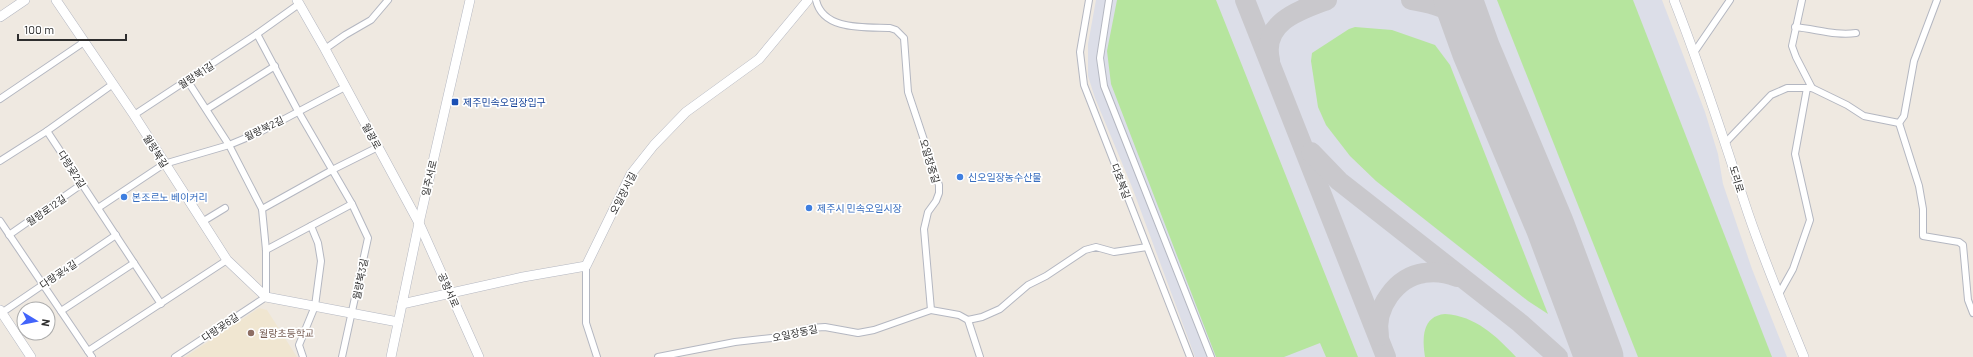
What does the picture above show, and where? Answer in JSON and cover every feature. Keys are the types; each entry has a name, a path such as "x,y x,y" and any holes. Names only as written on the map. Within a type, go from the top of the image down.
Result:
{"street":[{"path":"0,17 25,0"},
{"name":"월랑북길","path":"56,0 134,115 164,164 227,260 266,297"},
{"path":"325,49 371,20 388,0"},
{"name":"일주서로","path":"391,357 419,223 470,0"},
{"name":"오일장서길","path":"586,266 630,174 654,145 686,112 759,59 808,0"},
{"name":"오일장중길","path":"816,0 818,9 834,21 844,25 890,28 896,30 904,38 908,92 939,185 938,197 925,220 924,229 931,310"},
{"name":"다호북길","path":"1089,0 1080,52 1084,85 1190,357"},
{"path":"1109,0 1100,58 1104,86 1211,357"},
{"name":"도리로","path":"1674,0 1695,52 1726,142 1744,202 1804,357"},
{"path":"1695,52 1730,0"},
{"path":"1779,294 1793,269 1810,220 1795,154 1810,88 1792,46 1802,0"},
{"path":"1899,123 1904,116 1914,61 1938,0"},
{"name":"월광로","path":"298,2 419,223"},
{"name":"월랑북1길","path":"134,115 257,34 298,2"},
{"path":"1796,27 1820,30 1841,35 1856,33"},
{"path":"257,34 298,111 332,170"},
{"path":"0,99 84,42"},
{"path":"207,109 275,66"},
{"path":"187,80 229,145 262,210 266,250 266,297 398,322"},
{"path":"0,161 47,131 113,84"},
{"name":"월랑북2길","path":"164,164 229,145 258,132 345,87"},
{"path":"1726,142 1771,95 1787,88 1810,88 1847,105 1864,116 1899,123"},
{"path":"1899,123 1919,186 1923,209 1923,236 1959,242 1963,245 1968,300 1973,313"},
{"name":"다랑곶2길","path":"47,131 98,208"},
{"path":"262,210 332,170 378,147"},
{"path":"161,304 98,208 164,164"},
{"name":"월랑북3길","path":"332,170 352,204 368,238 353,313 342,357"},
{"name":"월랑로12길","path":"9,235 82,184"},
{"path":"266,250 352,204"},
{"path":"202,222 225,208"},
{"path":"0,221 92,357"},
{"name":"공항서로","path":"419,223 479,357"},
{"path":"303,357 299,345 315,306 321,261 319,248 311,226"},
{"name":"다랑곶4길","path":"1,312 116,235"},
{"path":"931,310 959,315 968,320 982,317 1000,309 1028,285 1046,276 1085,250 1096,247 1114,252 1146,247"},
{"path":"88,351 227,260"},
{"path":"61,311 134,263"},
{"path":"402,304 523,277 586,266 586,323 597,357"},
{"name":"다랑곶6길","path":"175,357 266,297"},
{"name":"오일장동길","path":"658,357 735,342 781,337 810,328 825,327 858,333 874,330 931,310"},
{"path":"1,312 31,357"},
{"path":"968,320 980,357"}],"shaded area":[{"path":"1096,0 1662,0 1705,112 1718,154 1723,184 1752,269 1787,357 1195,357 1132,187 1095,98 1088,76 1088,44"},
{"name":"월랑초등학교","path":"259,308 267,310 297,357 185,357"}],"green space":[{"path":"1117,0 1216,0 1358,357 1326,357 1320,343 1284,357 1216,357 1111,84 1107,51"},
{"path":"1497,0 1633,0 1772,357 1638,357"},
{"path":"1355,27 1392,30 1435,45 1450,65 1548,314 1528,301 1376,181 1350,156 1326,125 1318,107 1311,61 1312,53 1349,29"},
{"path":"1445,314 1466,319 1485,328 1516,357 1425,357 1425,329 1432,319"}],"taxiway":[{"path":"1245,0 1386,357"},
{"path":"1270,60 1269,47 1271,36 1277,27 1295,13 1327,0"},
{"path":"1411,0 1445,9 1452,14 1459,20 1476,50"},
{"path":"1311,152 1339,181 1520,323 1558,357"},
{"path":"1379,336 1378,325 1380,315 1389,296 1396,287 1414,276 1428,272 1449,274 1457,277"}],"runway":[{"path":"1458,0 1476,50 1550,226 1599,357"}],"place":[{"name":"제주민속오일장입구","path":"455,102"},
{"name":"신오일장농수산물","path":"960,177"},
{"name":"본조르노 베이커리","path":"124,197"},
{"name":"제주시 민속오일시장","path":"809,208"},
{"name":"월랑초등학교","path":"251,333"}]}
